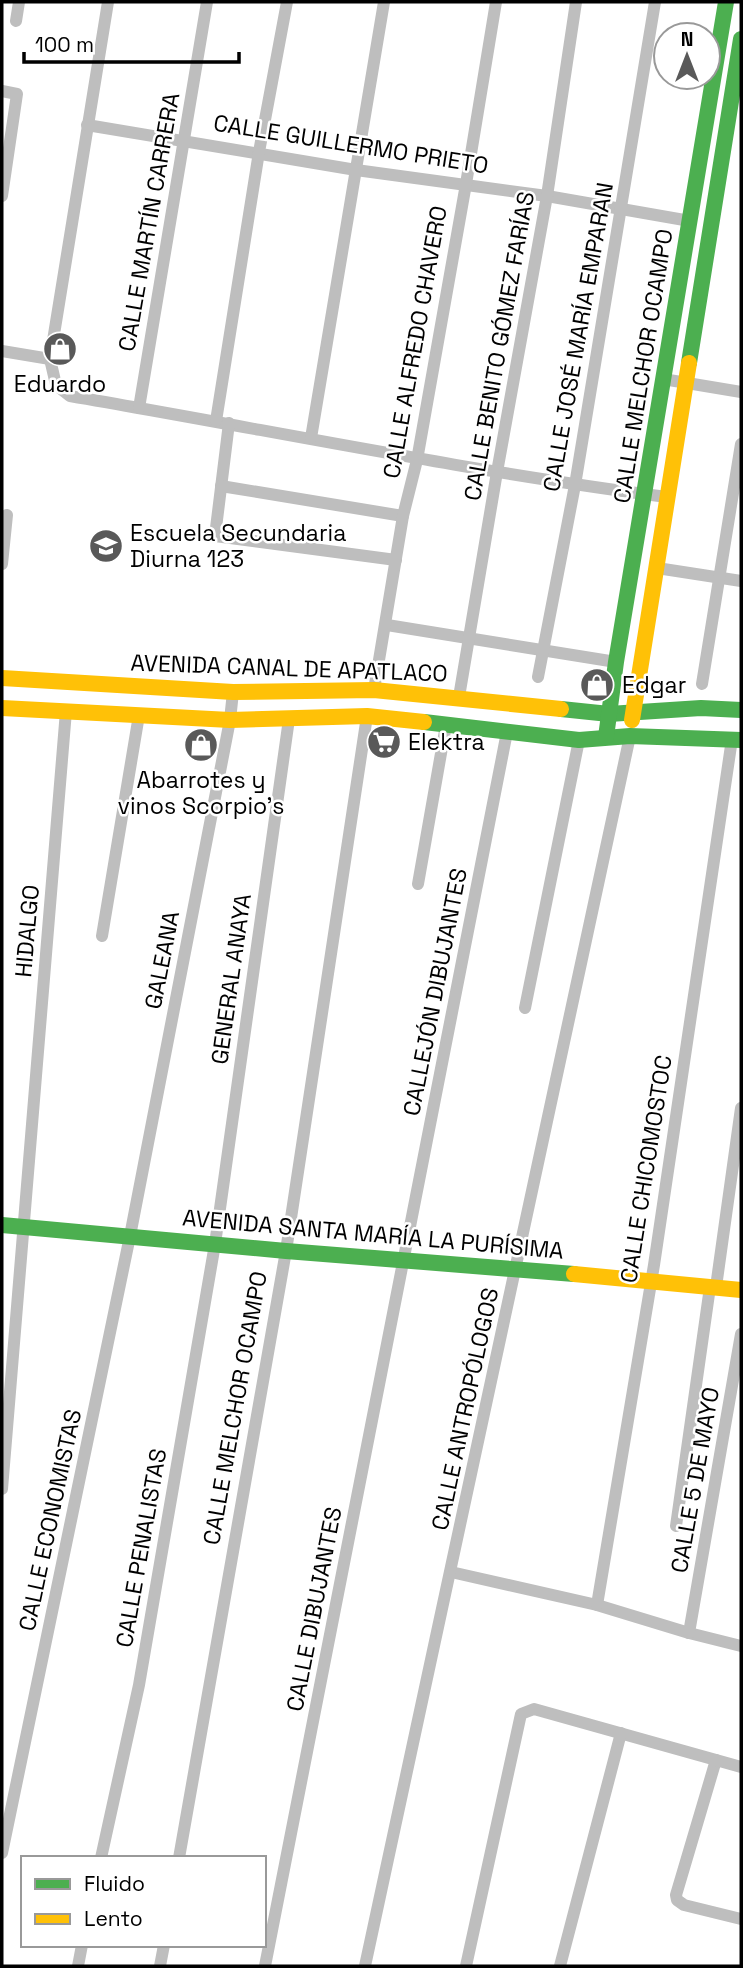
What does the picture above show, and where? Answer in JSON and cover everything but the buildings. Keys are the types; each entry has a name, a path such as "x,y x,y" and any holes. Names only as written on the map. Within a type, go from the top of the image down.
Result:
{"street":[{"path":"16,21 19,2"},
{"path":"108,2 50,359 51,373 57,385 70,396 311,438 416,460 667,497"},
{"name":"CALLE MARTÍN CARRERA","path":"139,408 207,2"},
{"path":"215,421 286,2"},
{"path":"311,438 384,2"},
{"name":"CALLE ALFREDO CHAVERO","path":"374,690 387,625 403,516 416,460 466,184 496,2"},
{"name":"CALLE BENITO GÓMEZ FARÍAS","path":"459,697 496,472 547,196 576,2"},
{"name":"CALLE JOSÉ MARÍA EMPARAN","path":"538,677 575,485 654,2"},
{"name":"CALLE MELCHOR OCAMPO","path":"606,737 616,662 726,2"},
{"name":"CALLE MELCHOR OCAMPO","path":"630,736 741,39"},
{"path":"2,91 17,94 2,196"},
{"name":"CALLE GUILLERMO PRIETO","path":"87,125 184,139 356,170 547,196 690,221"},
{"path":"2,351 50,359"},
{"path":"663,379 741,392"},
{"path":"229,423 215,536 396,560"},
{"path":"702,684 741,444"},
{"path":"221,486 403,516"},
{"path":"2,564 7,515"},
{"path":"657,568 741,582"},
{"path":"387,625 469,636 543,652 616,662"},
{"name":"AVENIDA CANAL DE APATLACO","path":"2,677 233,692 374,690 609,714 701,708 741,710"},
{"name":"GALEANA","path":"130,1236 230,720 233,692"},
{"name":"AVENIDA CANAL DE APATLACO","path":"2,708 230,720 367,716 579,740 630,736 737,740"},
{"name":"HIDALGO","path":"2,1489 66,711"},
{"path":"102,936 139,715"},
{"name":"CALLE MELCHOR OCAMPO","path":"179,1856 286,1251 367,716"},
{"name":"GENERAL ANAYA","path":"215,1244 289,719"},
{"path":"418,884 446,725"},
{"name":"CALLEJÓN DIBUJANTES","path":"404,1260 507,732"},
{"name":"CALLE ANTROPÓLOGOS","path":"365,1966 630,736"},
{"path":"525,1008 579,740"},
{"name":"CALLE CHICOMOSTOC","path":"597,1605 737,740"},
{"path":"676,1526 741,1108"},
{"name":"AVENIDA SANTA MARÍA LA PURÍSIMA","path":"2,1225 286,1251 517,1268 741,1290"},
{"name":"CALLE ECONOMISTAS","path":"2,1853 130,1236"},
{"name":"CALLE PENALISTAS","path":"102,1856 139,1685 215,1244"},
{"name":"CALLE DIBUJANTES","path":"265,1966 404,1260"},
{"name":"CALLE 5 DE MAYO","path":"689,1633 741,1334"},
{"path":"451,1572 597,1605 741,1646"},
{"path":"466,1966 521,1714 534,1709 741,1767"},
{"path":"560,1966 621,1733"},
{"path":"716,1760 676,1891 677,1900 684,1905 741,1919"},
{"path":"78,1966 82,1947"},
{"path":"160,1966 164,1947"}],"traffic: fast":[{"path":"606,737 616,662 726,2"},
{"path":"689,363 741,39"},
{"path":"561,709 609,714 701,708 741,710"},
{"path":"424,722 579,740 630,736 741,740"},
{"path":"2,1225 574,1274"}],"traffic: slow":[{"path":"632,720 689,363"},
{"path":"2,678 233,692 374,690 561,709"},
{"path":"2,708 230,720 367,716 424,722"},
{"path":"574,1274 741,1290"}],"place":[{"name":"Eduardo","path":"60,349"},
{"name":"Escuela Secundaria Diurna 123","path":"106,546"},
{"name":"Edgar","path":"597,685"},
{"name":"Elektra","path":"384,742"},
{"name":"Abarrotes y vinos Scorpio's","path":"201,745"}]}
